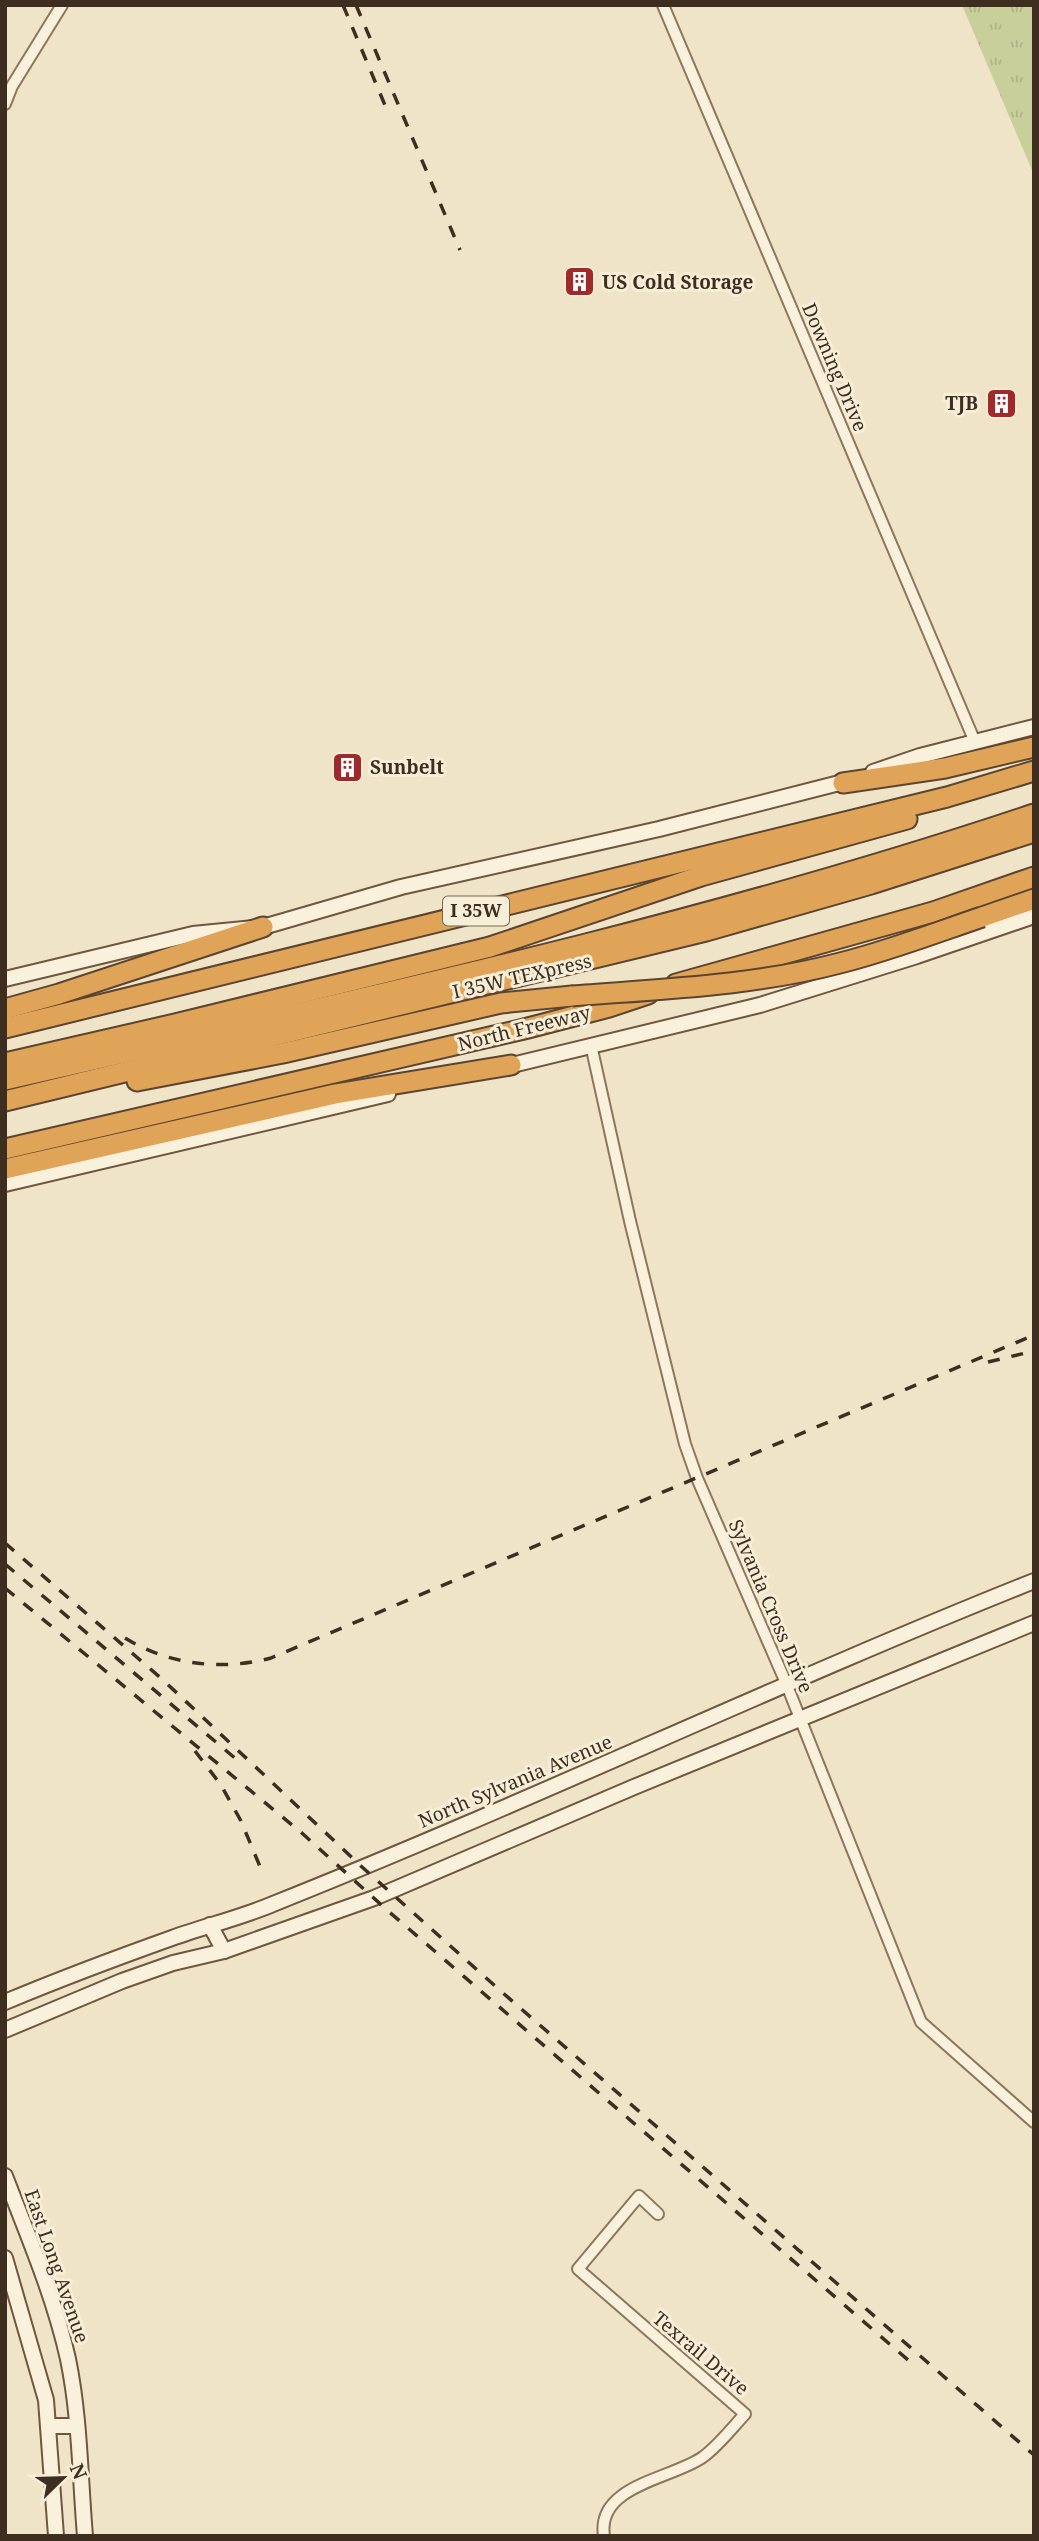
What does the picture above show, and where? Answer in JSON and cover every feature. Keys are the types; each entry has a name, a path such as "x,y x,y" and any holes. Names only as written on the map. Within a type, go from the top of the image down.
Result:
{"highway":[{"path":"843,783 945,768 1034,747"},
{"name":"I 35W","path":"5,1028 947,797 1034,771"},
{"path":"5,1063 489,947 701,877 930,813 947,797"},
{"name":"I 35W TEXpress","path":"5,1080 684,920 911,854 1034,814"},
{"name":"I 35W TEXpress","path":"5,1104 706,932 871,884 1034,832"},
{"name":"North Freeway","path":"5,1149 609,1007 691,979 933,912 1034,877"},
{"path":"5,1104 283,1053 501,1003 733,983 838,964 881,952 1034,899"},
{"path":"5,1009 263,927"},
{"path":"5,1169 335,1094 511,1065"}],"main road":[{"path":"5,979 193,934 263,927 401,887 659,829 843,783 920,756 1034,727"},
{"name":"North Freeway","path":"5,1184 760,1004 917,956 1034,916"},
{"name":"North Sylvania Avenue","path":"5,2003 59,1980 270,1906 786,1683 1034,1581"},
{"path":"5,2030 122,1981 224,1951 374,1898 1034,1623"},
{"path":"210,1925 224,1951"},
{"name":"East Long Avenue","path":"5,2176 60,2323 72,2386 85,2536"},
{"path":"5,2258 42,2383 49,2426 56,2536"},
{"path":"49,2426 76,2426"}],"street":[{"path":"5,104 12,86 62,5"},
{"name":"Downing Drive","path":"663,5 975,742"},
{"name":"Sylvania Cross Drive","path":"591,1045 630,1221 685,1444 786,1683 921,2022 1034,2122"},
{"name":"Texrail Drive","path":"604,2536 603,2528 607,2515 614,2502 625,2491 704,2456 745,2414 578,2269 639,2196 659,2214"}],"green space":[{"path":"962,5 1034,5 1034,175"}],"railway":[{"path":"343,5 387,110"},
{"path":"356,5 460,250"},
{"path":"125,1638 159,1654 196,1663 234,1664 271,1658 1034,1335"},
{"path":"988,1362 1034,1351"},
{"path":"5,1543 162,1679 362,1867 503,1993 1034,2455"},
{"path":"5,1564 236,1759"},
{"path":"5,1588 303,1834 387,1910 915,2366"},
{"path":"195,1751 221,1785 241,1821 261,1869"}],"place":[{"name":"US Cold Storage","path":"579,282"},
{"name":"TJB","path":"1001,403"},
{"name":"Sunbelt","path":"347,767"}]}
